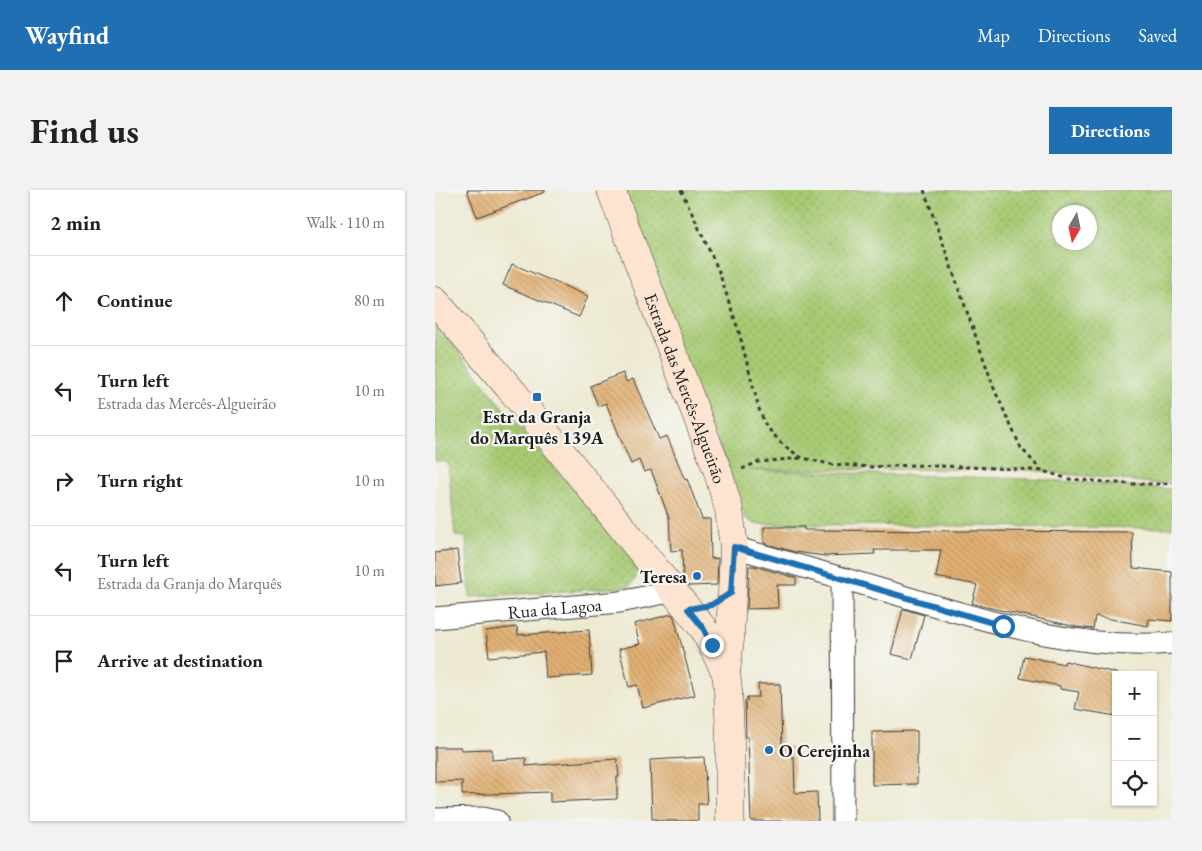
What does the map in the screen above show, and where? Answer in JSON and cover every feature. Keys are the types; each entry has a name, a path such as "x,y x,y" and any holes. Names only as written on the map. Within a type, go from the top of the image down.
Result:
{"main road":[{"name":"Estrada das Mercês-Algueirão","path":"611,190 720,479 729,510 734,547 730,639 726,673"},
{"path":"435,301 513,392 703,628 726,673 730,707 730,821"},
{"path":"681,600 711,605 731,593"}],"street":[{"path":"734,547 1003,626 1079,640 1147,645 1172,643"},
{"path":"842,578 843,821"},
{"name":"Rua da Lagoa","path":"435,618 620,602 681,600"},
{"path":"435,819 483,818 497,821"}],"path":[{"path":"681,190 718,269 739,332 759,409 766,426 783,445 803,458"},
{"path":"924,190 995,391 1021,448 1043,471"},
{"path":"720,479 758,462 803,458 830,464 872,467 913,465 961,466 1043,471 1069,479 1097,482 1130,484 1162,484 1172,482"}],"green space":[{"path":"610,190 1172,190 1172,478 1162,484 1019,469 750,470 1030,479 1172,489 1172,528 755,524 745,518 729,469"},
{"path":"435,321 496,399 636,563 636,576 629,587 470,597 466,537 455,536 448,462 435,461"}],"building":[{"path":"467,190 545,190 545,192 477,217"},
{"path":"512,264 588,296 579,317 503,285"},
{"path":"623,373 626,382 633,379 659,439 667,436 685,480 687,479 702,519 710,519 711,559 718,558 717,585 689,586 683,579 682,550 671,551 669,518 651,470 644,472 639,460 631,464 606,403 598,406 590,386"},
{"path":"764,527 804,527 804,530 1132,532 1133,568 1172,572 1172,621 1149,619 1148,626 1095,616 1093,629 982,606 972,603 977,585 936,577 941,550 874,550 875,554 825,556 795,552 764,543"},
{"path":"457,550 461,583 435,586 435,553"},
{"path":"749,566 796,578 796,585 777,585 778,608 747,609"},
{"path":"903,609 924,615 912,659 891,654"},
{"path":"672,614 695,695 643,708 637,685 629,687 619,649 640,644 634,624"},
{"path":"517,627 518,635 589,630 592,675 546,678 544,652 489,657 486,631"},
{"path":"1024,656 1064,664 1065,661 1112,672 1112,715 1075,709 1079,692 1020,678"},
{"path":"758,684 780,684 782,747 791,747 792,758 794,757 795,793 817,792 818,821 751,821 745,701 747,701 747,697 759,697"},
{"path":"917,731 917,784 872,785 872,732"},
{"path":"435,747 461,747 461,750 492,749 492,760 526,758 526,766 617,759 619,777 617,777 617,799 550,802 550,792 462,795 462,781 435,782"},
{"path":"704,757 707,804 698,804 698,821 656,821 656,819 652,819 650,760"}],"place":[{"name":"Estr da Granja do Marquês 139A","path":"537,397"},
{"name":"Teresa","path":"697,576"},
{"name":"O Cerejinha","path":"769,750"}],"route":[{"path":"712,645 703,628 688,609 711,605 731,593 734,547 1003,626"}]}
